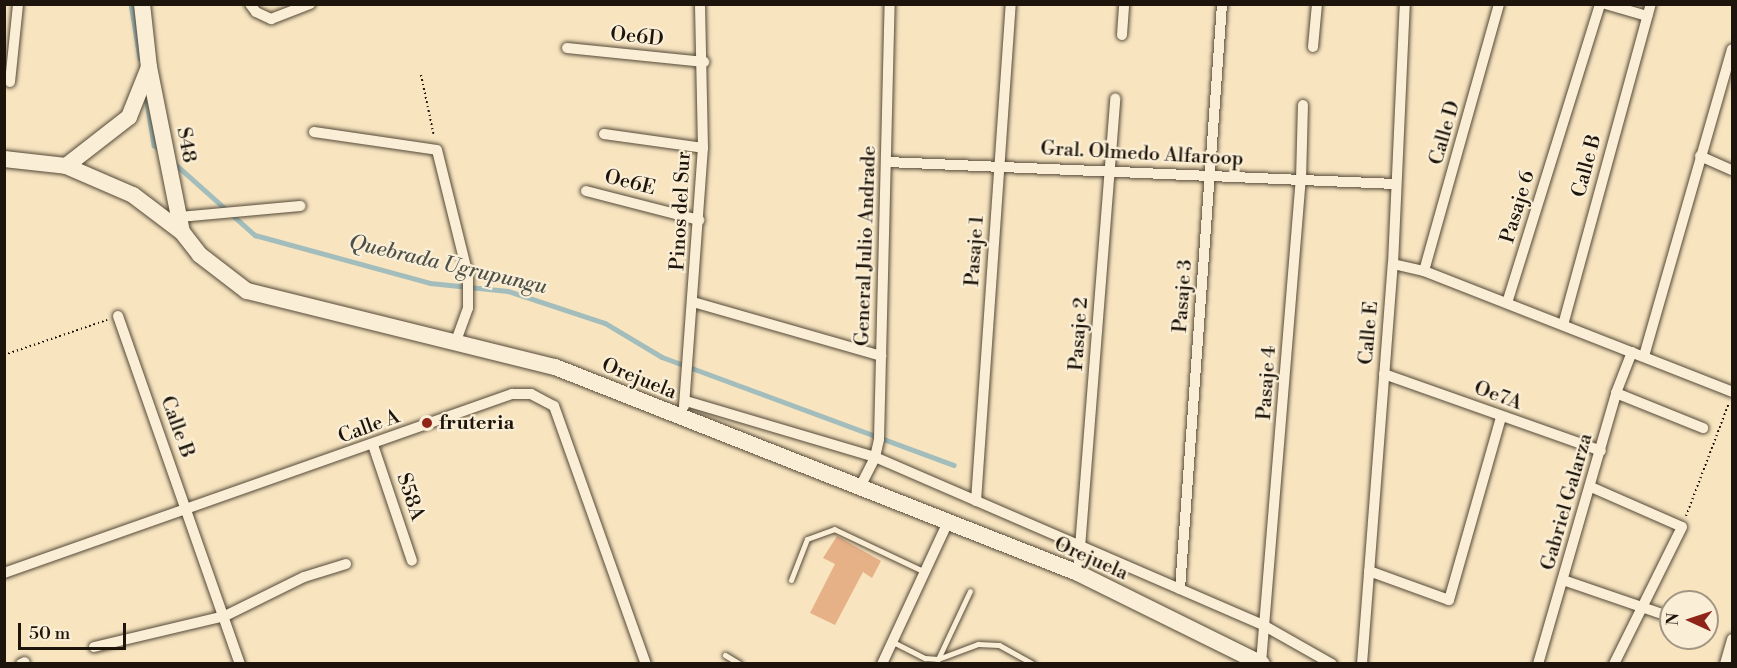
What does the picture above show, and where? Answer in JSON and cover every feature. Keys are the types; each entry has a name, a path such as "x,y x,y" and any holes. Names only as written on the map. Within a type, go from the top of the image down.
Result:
{"street":[{"path":"10,82 18,4"},
{"name":"S48","path":"142,4 149,67 180,224"},
{"path":"250,4 264,18 271,19 310,4"},
{"name":"Pinos del Sur","path":"680,418 686,401 703,148 704,62 700,4"},
{"name":"General Julio Andrade","path":"861,485 875,457 881,356 890,4"},
{"name":"Pasaje 1","path":"976,501 1011,4"},
{"path":"1122,35 1124,4"},
{"name":"Pasaje 3","path":"1180,589 1222,4"},
{"path":"1314,47 1317,4"},
{"name":"Calle E","path":"1362,663 1393,264 1395,184 1406,4"},
{"name":"Calle D","path":"1424,271 1498,4"},
{"name":"Pasaje 6","path":"1507,303 1600,4"},
{"path":"1605,4 1647,16"},
{"name":"Calle B","path":"1563,325 1650,4"},
{"name":"Oe6D","path":"567,48 704,62"},
{"path":"1644,356 1732,49"},
{"path":"66,166 129,117 149,67"},
{"name":"Pasaje 2","path":"1078,573 1115,98"},
{"name":"Pasaje 4","path":"1262,663 1300,180 1303,105"},
{"path":"314,132 437,150 468,275 468,308 456,341"},
{"path":"604,134 703,148"},
{"path":"1700,156 1732,170"},
{"name":"Orejuela","path":"4,159 66,166 133,195 180,224 200,255 247,291 555,367 680,418 861,485 947,524 1078,573 1262,663"},
{"name":"Gral. Olmedo Alfaroop","path":"887,162 999,164 1209,177 1395,184"},
{"name":"Oe6E","path":"586,190 699,220"},
{"path":"180,224 301,206"},
{"path":"1393,264 1424,271 1732,392"},
{"path":"693,302 881,356"},
{"name":"Calle B","path":"118,316 240,663"},
{"name":"Gabriel Galarza","path":"1538,663 1591,487 1616,393 1632,352"},
{"name":"Oe7A","path":"1384,374 1601,451"},
{"path":"1616,393 1703,428"},
{"name":"Calle A","path":"4,573 512,394 544,399 554,406 646,663"},
{"path":"686,401 875,457 1265,626 1332,663"},
{"path":"1369,571 1449,600 1501,417"},
{"name":"S58A","path":"373,444 412,561"},
{"path":"1591,487 1682,527 1614,663"},
{"path":"882,663 923,571 947,524"},
{"path":"94,647 225,615 304,577 346,564"},
{"path":"1563,580 1659,614"},
{"path":"1725,663 1732,639"}],"lane":[{"path":"791,579 807,539 834,529 923,571"},
{"path":"938,659 970,591"},
{"path":"893,642 925,658 938,659 978,644 999,645 1033,663"},
{"path":"725,655 740,663"}],"path":[{"path":"421,75 437,150"},
{"path":"4,355 118,316"},
{"path":"1682,527 1732,392"}],"building":[{"path":"837,536 881,561 872,578 863,572 835,625 810,613 835,564 823,558"}],"waterway":[{"name":"Quebrada Ugrupungu","path":"131,4 140,58"},
{"name":"Quebrada Ugrupungu","path":"145,90 154,145 160,150"},
{"name":"Quebrada Ugrupungu","path":"173,162 255,235 430,283 508,291 605,323 662,357 954,465"}],"place":[{"name":"fruteria","path":"427,423"}]}
